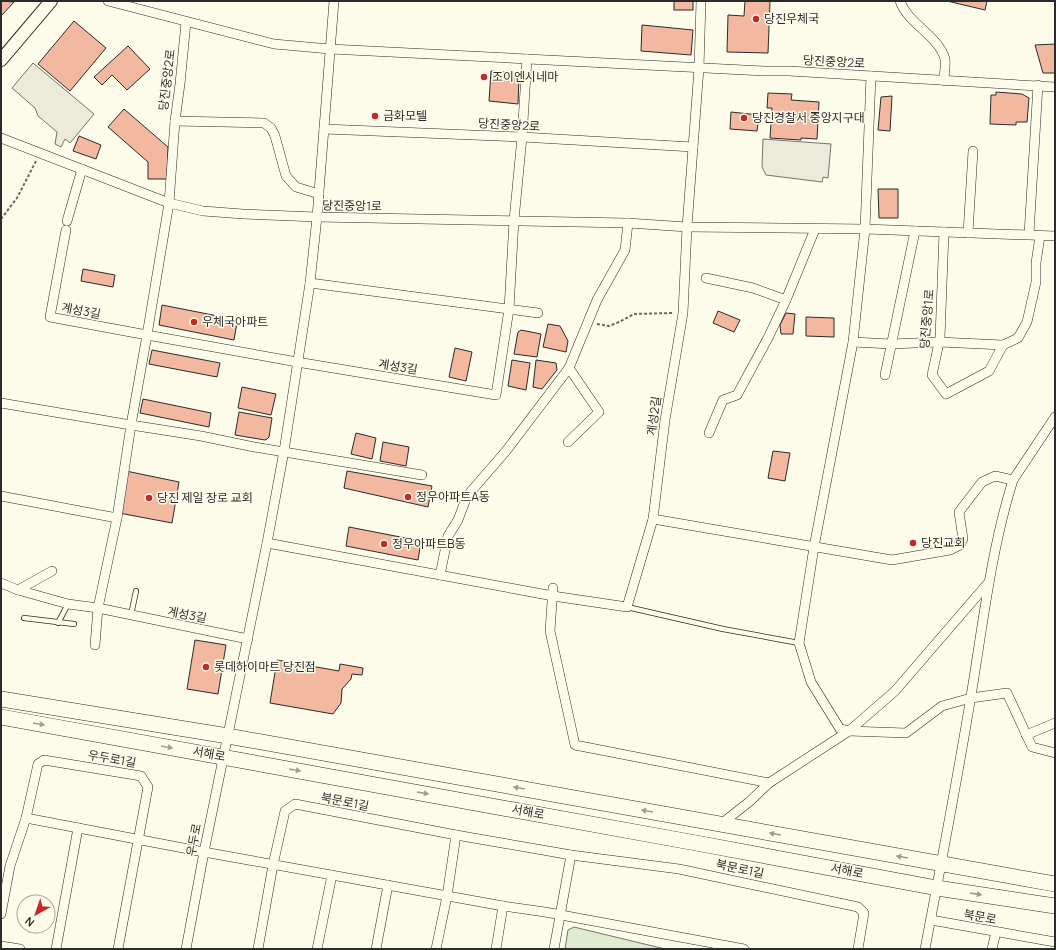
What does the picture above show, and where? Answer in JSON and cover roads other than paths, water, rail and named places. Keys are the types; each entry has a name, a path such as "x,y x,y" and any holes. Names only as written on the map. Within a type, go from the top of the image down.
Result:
{"main road":[{"name":"서해로","path":"1,699 228,736 1055,884"},
{"name":"서해로","path":"1,717 937,888 1055,906"}],"street":[{"path":"1,60 51,1"},
{"name":"당진중앙2로","path":"108,1 274,44 330,49 527,60 872,76 1055,87"},
{"path":"228,736 267,544 284,451 310,282 319,194 334,1"},
{"path":"687,227 699,68 701,1"},
{"path":"900,1 906,12 941,50 945,60 944,81"},
{"name":"당진중앙2로","path":"186,22 175,121 264,123 271,128 275,136 286,176 296,187 319,194"},
{"path":"509,309 514,220 522,137 527,60"},
{"name":"당진중앙2로","path":"799,643 814,547 853,342 865,229 872,76"},
{"path":"1029,234 1038,85"},
{"path":"95,645 98,608 117,518 131,425 169,202 175,121"},
{"name":"당진중앙2로","path":"324,129 522,137 693,147"},
{"name":"당진중앙1로","path":"1,138 169,202 203,211 317,217 628,223 687,227 865,229 1055,236"},
{"path":"968,233 973,151"},
{"name":"계성3길","path":"82,169 66,226 50,317 297,362 496,395 509,309"},
{"path":"440,575 448,536 458,520 467,496 506,451 569,368 597,300 625,250 628,223"},
{"name":"계성2길","path":"627,607 653,520 665,420 683,313 687,227"},
{"path":"709,433 723,400 738,395 768,338 786,300 815,229"},
{"path":"885,375 915,231"},
{"name":"당진중앙1로","path":"944,232 939,342 932,375 946,394 990,371 1003,345"},
{"path":"853,342 891,344 939,342 1003,345 1018,338 1027,322 1036,282 1036,263 1040,236"},
{"path":"706,278 753,288 786,300"},
{"path":"310,282 538,313"},
{"path":"568,442 599,412 569,368"},
{"path":"1,403 422,475"},
{"path":"925,949 971,698 989,582 1003,511 1013,480 1055,417"},
{"path":"653,520 892,560 950,550 960,545 963,539 959,512 982,482 995,476 1013,480"},
{"path":"1,496 117,518"},
{"path":"267,544 440,575 553,592 627,607"},
{"path":"18,590 52,571"},
{"path":"721,824 750,802 769,783 849,731 895,691 989,582"},
{"name":"계성3길","path":"1,583 18,590 68,604 98,608 248,639"},
{"path":"553,592 550,631 575,745 769,783"},
{"path":"799,643 811,682 840,729 849,731 906,733 942,706 971,698 1007,693 1032,747 1055,753"},
{"path":"1026,735 1055,723"},
{"name":"우두로","path":"186,949 228,736"},
{"name":"우두로1길","path":"26,818 38,764 44,760 141,776 148,787 118,949"},
{"name":"북문로1길","path":"258,949 273,864 285,811 295,804 456,835 571,855 679,869 858,907 864,913 858,949"},
{"path":"1,914 10,866 26,818 138,840 503,906 560,914 744,949"},
{"path":"56,949 78,828"},
{"path":"436,949 447,896 456,835"},
{"path":"554,949 571,855"},
{"path":"317,949 332,875"},
{"path":"376,949 388,885"},
{"path":"496,949 503,906"},
{"name":"북문로","path":"931,920 1055,942"},
{"path":"992,949 996,932"},
{"path":"1,946 20,949"}],"lane":[{"path":"130,615 136,591"},
{"path":"58,623 68,604"},
{"path":"627,607 799,643"},
{"path":"24,618 74,624"}],"place":[{"name":"당진우체국","path":"756,19"},
{"name":"조이엔시네마","path":"484,77"},
{"name":"금화모텔","path":"375,116"},
{"name":"당진경찰서 중앙지구대","path":"744,118"},
{"name":"우체국아파트","path":"194,322"},
{"name":"정우아파트A동","path":"408,497"},
{"name":"당진 제일 장로 교회","path":"149,498"},
{"name":"당진교회","path":"913,543"},
{"name":"정우아파트B동","path":"384,544"},
{"name":"롯데하이마트 당진점","path":"206,667"}]}
